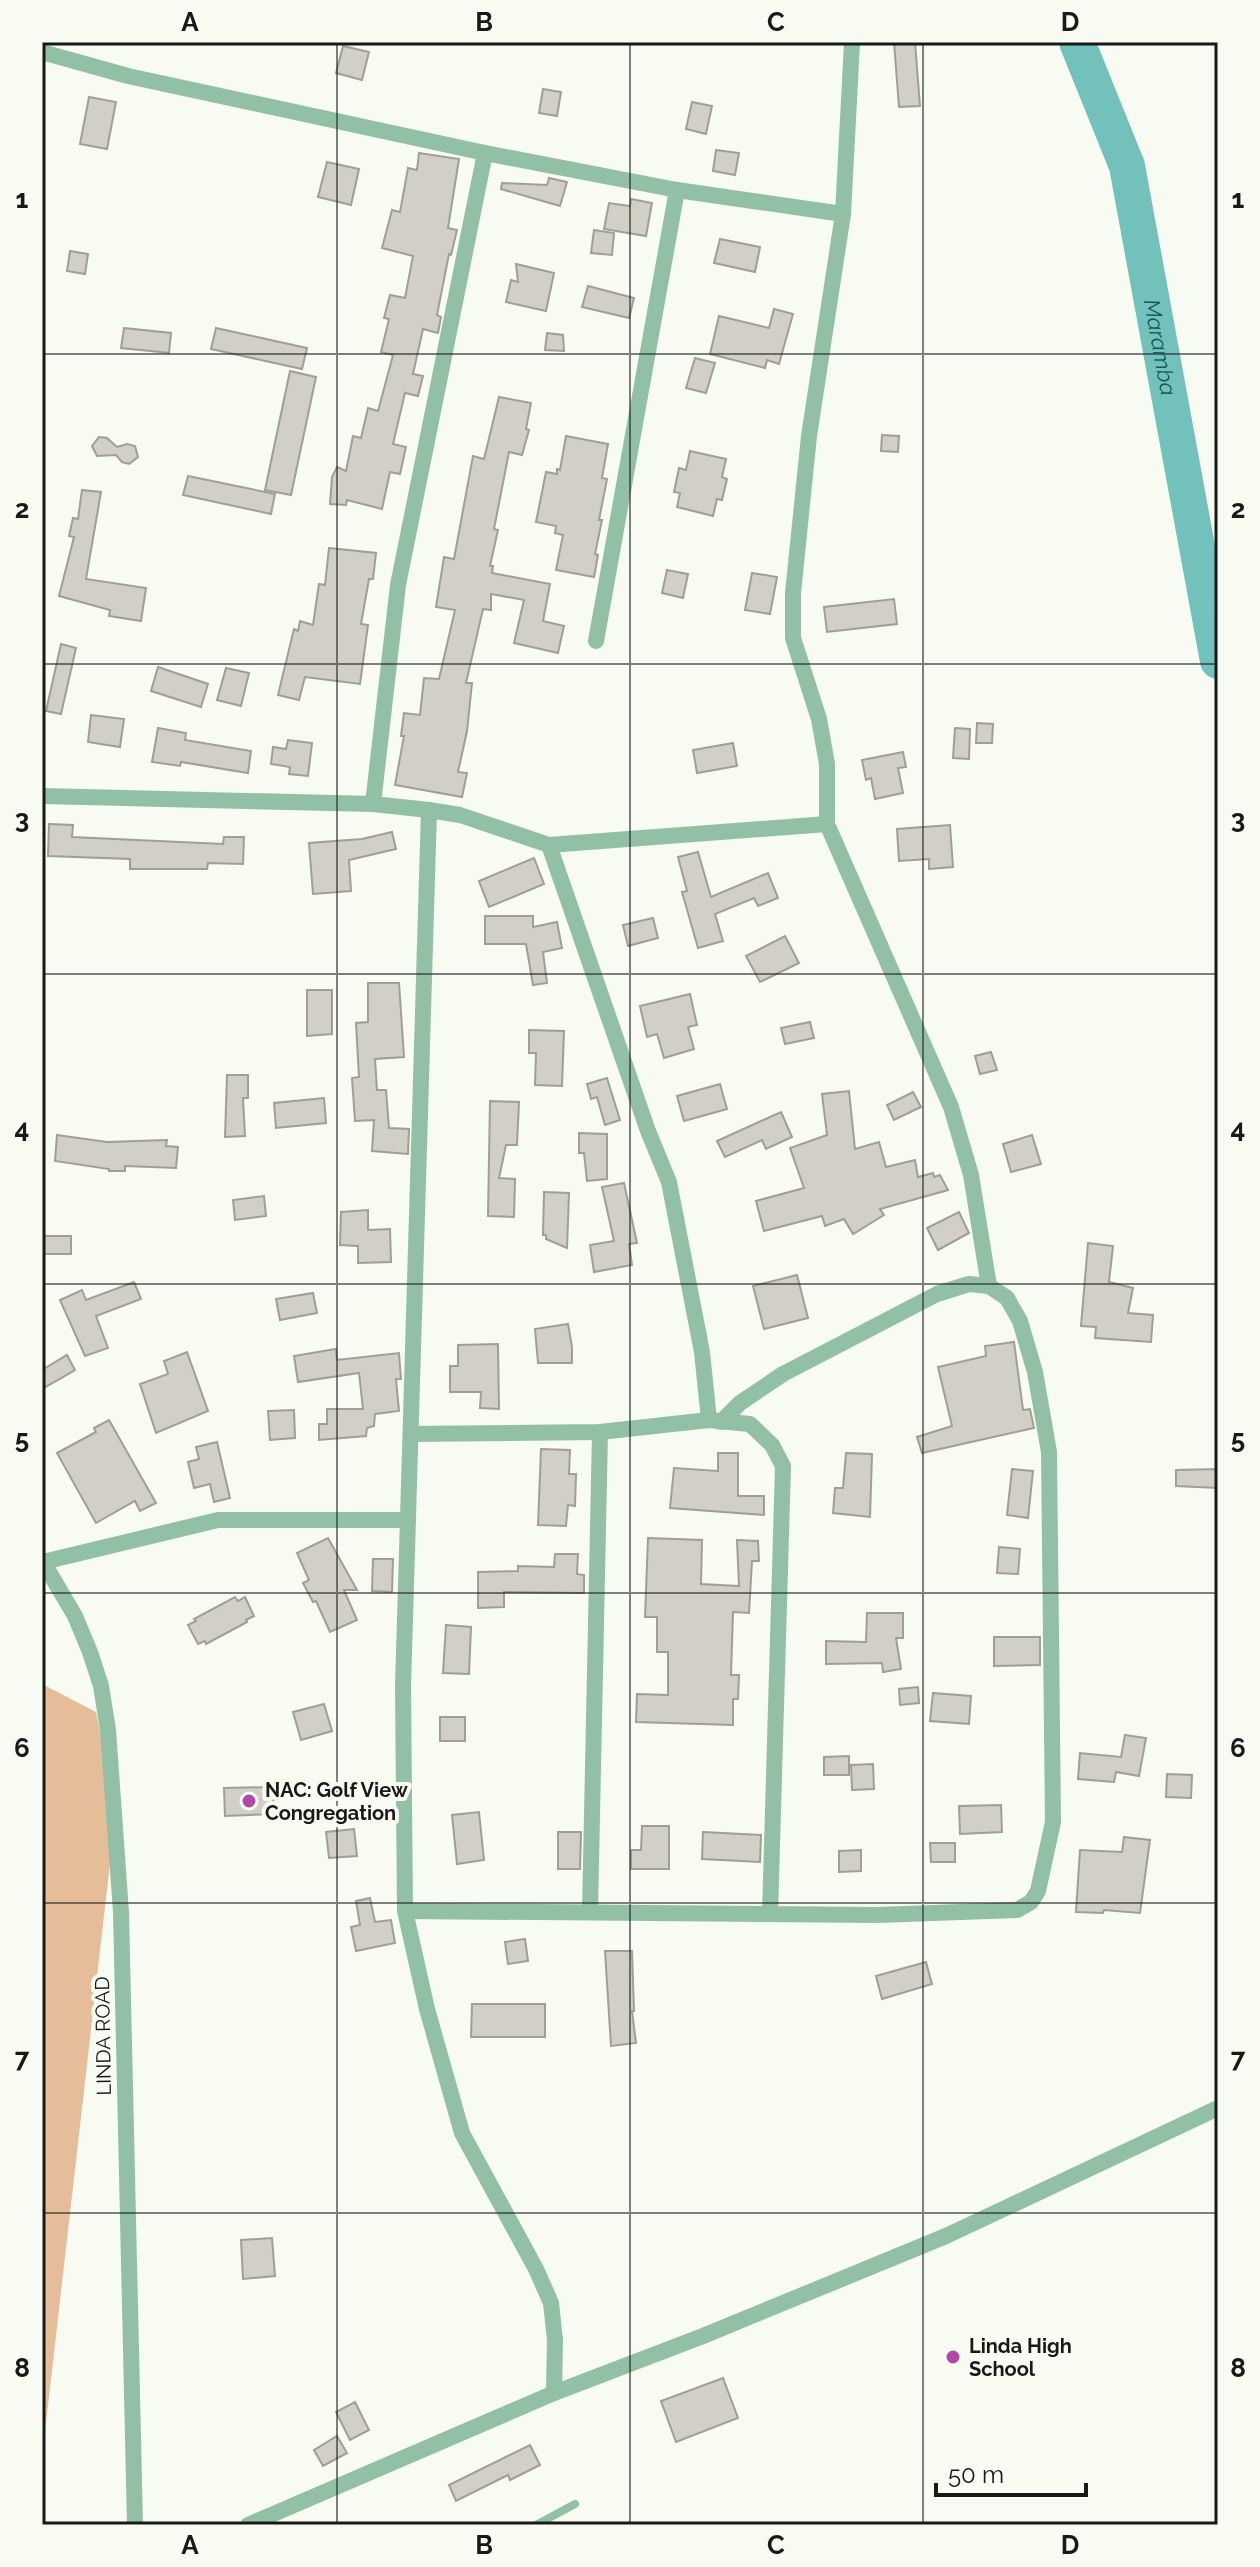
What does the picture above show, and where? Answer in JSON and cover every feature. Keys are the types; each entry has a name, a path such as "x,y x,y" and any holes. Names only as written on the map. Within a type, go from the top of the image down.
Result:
{"street":[{"path":"852,43 843,214 809,436 793,593 793,638 819,719 827,764 827,824 951,1107 971,1175 989,1286"},
{"path":"42,52 128,76 485,153 677,190 843,214"},
{"path":"373,804 398,585 485,153"},
{"path":"596,641 677,190"},
{"path":"42,796 373,804 460,815 549,845 827,824"},
{"path":"429,810 403,1686 405,1911 427,2009 462,2133 536,2269 551,2303 555,2340 554,2393"},
{"path":"549,845 648,1131 669,1182 715,1421"},
{"path":"405,1911 877,1915 1017,1910 1031,1902 1038,1891 1053,1822 1049,1452 1035,1372 1020,1321 1007,1298 989,1286 969,1284 937,1294 783,1374 715,1421"},
{"path":"411,1434 600,1432 715,1421 750,1424 772,1445 783,1466 770,1914"},
{"path":"590,1911 600,1432"},
{"path":"43,1561 218,1520 408,1520"},
{"name":"LINDA ROAD","path":"43,1561 75,1616 90,1652 101,1686 108,1730 121,1912 135,2525"},
{"path":"248,2525 554,2393 703,2336 946,2236 1218,2108"}],"lane":[{"path":"536,2525 575,2504"}],"shaded area":[{"path":"42,1684 96,1712 116,1811 42,2458"}],"building":[{"path":"894,42 915,42 920,106 899,107"},
{"path":"343,46 369,52 362,80 336,73"},
{"path":"543,89 561,92 557,116 539,113"},
{"path":"89,97 116,102 107,149 80,144"},
{"path":"692,102 712,106 706,134 686,129"},
{"path":"716,150 739,153 735,175 713,171"},
{"path":"419,153 459,159 448,228 457,230 437,315 441,317 438,333 423,329 413,374 423,376 418,396 405,393 393,444 406,447 400,474 390,472 382,509 347,500 346,505 330,504 332,477 337,467 346,471 353,436 361,438 368,408 378,411 393,355 381,352 389,319 384,318 390,295 405,298 413,256 382,248 392,210 400,212 408,168 417,170"},
{"path":"327,162 359,169 351,205 318,197"},
{"path":"549,178 567,182 560,206 501,189 502,183 547,185"},
{"path":"631,199 652,203 646,236 604,229 609,203 630,206"},
{"path":"594,230 614,233 612,255 591,253"},
{"path":"720,239 760,247 755,272 714,263"},
{"path":"70,251 88,254 85,274 67,271"},
{"path":"516,264 554,273 546,311 506,302 511,280 518,282"},
{"path":"588,286 634,298 629,318 582,307"},
{"path":"774,309 793,314 779,364 767,360 765,368 710,354 719,316 769,328"},
{"path":"124,328 171,333 169,353 121,348"},
{"path":"216,328 307,348 302,369 211,349"},
{"path":"547,333 563,335 564,351 545,350"},
{"path":"695,358 715,363 706,393 686,388"},
{"path":"290,371 316,377 291,495 265,490"},
{"path":"499,397 531,403 526,429 529,430 522,455 509,452 490,566 493,566 492,573 550,584 543,621 564,626 558,653 514,643 524,600 491,594 491,610 483,609 466,683 472,683 467,731 458,772 467,773 462,797 395,785 404,736 401,736 404,713 420,715 424,678 439,679 455,610 436,607 444,557 454,559 473,456 484,459"},
{"path":"882,435 899,436 898,452 881,451"},
{"path":"566,436 608,444 602,478 607,479 599,520 602,520 594,577 556,570 563,535 555,533 556,526 536,522 546,472 557,474 557,469 560,470"},
{"path":"99,437 107,438 117,447 127,444 135,446 138,457 129,464 116,455 97,456 92,446"},
{"path":"690,451 726,459 722,477 727,479 722,500 717,499 713,516 677,507 680,493 674,492 679,468 686,470"},
{"path":"188,476 275,494 271,514 183,495"},
{"path":"82,490 101,492 86,579 146,588 141,621 109,616 110,610 59,596 74,537 69,536 73,518 78,519"},
{"path":"329,548 376,553 373,579 369,579 361,624 368,625 360,684 305,677 299,700 278,695 294,629 298,631 300,621 313,625 319,584 325,585"},
{"path":"667,570 688,574 683,598 662,593"},
{"path":"752,573 777,577 770,614 745,610"},
{"path":"894,599 897,624 827,632 824,607"},
{"path":"61,644 76,648 61,714 46,711"},
{"path":"158,667 208,684 201,707 151,691"},
{"path":"226,668 249,673 241,706 217,700"},
{"path":"91,715 124,719 120,747 88,742"},
{"path":"977,723 993,724 992,743 976,743"},
{"path":"158,728 186,733 185,740 251,751 248,773 181,762 180,766 152,762"},
{"path":"955,728 970,729 969,759 953,758"},
{"path":"288,740 312,743 308,776 289,774 290,767 271,764 273,747 286,749"},
{"path":"733,743 737,766 697,773 693,750"},
{"path":"903,752 906,767 898,768 903,793 875,799 871,778 866,780 862,760"},
{"path":"49,824 73,825 72,837 223,844 224,837 244,837 243,864 208,863 207,869 130,869 130,859 48,856"},
{"path":"950,825 953,867 929,869 929,859 899,861 897,829"},
{"path":"392,832 396,849 349,860 351,891 313,894 309,843 362,839"},
{"path":"698,852 711,897 768,873 778,898 758,906 754,898 715,914 723,941 698,948 682,892 687,891 678,857"},
{"path":"534,858 544,884 489,907 479,881"},
{"path":"485,916 533,916 533,927 557,922 562,948 543,952 547,983 533,985 526,944 485,944"},
{"path":"653,918 658,938 628,946 623,925"},
{"path":"785,936 799,963 760,982 746,956"},
{"path":"368,983 399,983 404,1057 375,1059 377,1090 386,1090 389,1128 409,1129 408,1154 372,1151 374,1120 355,1121 352,1078 359,1077 356,1023 368,1022"},
{"path":"307,990 332,990 332,1034 307,1036"},
{"path":"690,994 697,1025 688,1027 694,1049 664,1058 657,1034 647,1037 640,1006"},
{"path":"810,1022 814,1038 785,1044 781,1028"},
{"path":"529,1030 564,1031 562,1086 535,1085 536,1053 529,1053"},
{"path":"991,1052 997,1070 980,1074 975,1056"},
{"path":"227,1075 248,1075 248,1098 243,1098 245,1136 225,1137"},
{"path":"607,1078 620,1120 605,1125 597,1097 591,1099 587,1084"},
{"path":"720,1084 727,1109 684,1121 677,1096"},
{"path":"849,1091 855,1149 879,1142 886,1167 915,1160 918,1177 933,1173 934,1177 940,1175 948,1190 880,1209 884,1215 853,1234 844,1219 825,1226 822,1216 764,1231 756,1201 804,1188 790,1148 827,1135 822,1094"},
{"path":"913,1092 921,1107 894,1120 887,1105"},
{"path":"324,1098 326,1123 276,1128 274,1103"},
{"path":"490,1101 519,1102 517,1145 506,1145 499,1178 515,1179 514,1217 488,1216"},
{"path":"781,1112 792,1137 766,1149 762,1140 725,1157 717,1141"},
{"path":"579,1133 607,1134 607,1179 587,1181 584,1153 579,1153"},
{"path":"57,1135 107,1142 167,1140 166,1146 178,1147 176,1168 125,1166 125,1171 109,1171 55,1161"},
{"path":"1032,1135 1041,1164 1011,1172 1003,1144"},
{"path":"624,1183 637,1243 629,1244 632,1265 594,1272 590,1245 614,1241 602,1187"},
{"path":"544,1192 569,1193 567,1248 543,1235"},
{"path":"264,1196 266,1216 235,1220 233,1200"},
{"path":"368,1210 368,1230 390,1229 391,1262 358,1263 358,1246 340,1245 341,1212"},
{"path":"959,1212 969,1233 938,1250 927,1228"},
{"path":"42,1236 71,1236 71,1254 42,1254"},
{"path":"1088,1243 1113,1246 1109,1282 1133,1288 1128,1313 1153,1315 1151,1342 1095,1338 1096,1327 1081,1326"},
{"path":"797,1275 808,1318 764,1329 753,1286"},
{"path":"134,1282 141,1299 96,1316 108,1348 85,1356 60,1300 82,1290 86,1300"},
{"path":"313,1293 317,1313 280,1320 276,1299"},
{"path":"568,1324 572,1363 538,1363 535,1329"},
{"path":"1014,1342 1023,1410 1030,1409 1034,1428 922,1453 917,1437 952,1426 938,1367 986,1356 985,1346"},
{"path":"498,1344 499,1409 480,1408 481,1392 450,1392 450,1366 458,1366 458,1345"},
{"path":"336,1349 337,1360 399,1353 401,1379 396,1379 399,1411 375,1414 374,1426 367,1428 366,1436 319,1440 319,1424 327,1424 327,1409 363,1409 359,1373 298,1382 294,1356"},
{"path":"187,1352 208,1411 156,1433 140,1384 168,1374 164,1361"},
{"path":"67,1355 75,1370 42,1389 42,1370"},
{"path":"294,1410 295,1438 270,1440 268,1411"},
{"path":"109,1420 156,1503 140,1511 135,1501 96,1523 57,1453 96,1432 94,1428"},
{"path":"217,1442 230,1498 214,1502 210,1484 194,1488 188,1462 199,1459 196,1447"},
{"path":"541,1449 570,1450 569,1474 576,1474 575,1506 568,1505 566,1526 538,1525"},
{"path":"718,1453 738,1453 738,1496 764,1496 764,1515 670,1508 674,1468 718,1471"},
{"path":"846,1453 872,1454 870,1517 833,1513 835,1488 843,1488"},
{"path":"1012,1469 1033,1471 1028,1518 1007,1515"},
{"path":"1218,1469 1218,1488 1176,1486 1176,1470"},
{"path":"328,1538 357,1590 344,1590 357,1620 330,1632 316,1601 313,1602 303,1583 309,1580 297,1553"},
{"path":"648,1538 702,1540 701,1584 739,1586 737,1540 758,1541 759,1561 752,1561 749,1613 733,1612 731,1675 739,1675 738,1699 733,1699 733,1725 636,1722 637,1694 668,1695 668,1652 657,1652 657,1617 645,1617"},
{"path":"999,1547 1020,1549 1018,1574 997,1573"},
{"path":"555,1554 578,1554 577,1574 584,1575 584,1593 504,1592 504,1607 478,1608 478,1572 518,1571 518,1566 554,1567"},
{"path":"373,1559 393,1559 392,1592 372,1591"},
{"path":"235,1597 238,1601 245,1597 254,1616 206,1644 205,1641 198,1644 188,1625"},
{"path":"867,1613 903,1613 903,1638 896,1638 901,1669 883,1672 882,1663 826,1664 826,1641 866,1642"},
{"path":"446,1625 471,1627 469,1674 443,1673"},
{"path":"994,1637 1040,1637 1040,1665 994,1666"},
{"path":"918,1687 919,1703 900,1705 899,1689"},
{"path":"933,1693 971,1696 969,1724 930,1721"},
{"path":"324,1704 332,1731 301,1740 293,1712"},
{"path":"440,1717 465,1717 465,1741 440,1741"},
{"path":"1125,1735 1146,1738 1139,1776 1116,1772 1114,1782 1078,1779 1080,1753 1121,1757"},
{"path":"849,1756 849,1775 824,1775 824,1757"},
{"path":"873,1764 874,1789 852,1790 851,1765"},
{"path":"1167,1774 1192,1775 1191,1798 1166,1797"},
{"name":"NAC: Golf View Congregation","path":"273,1787 274,1814 225,1816 224,1788"},
{"path":"1001,1805 1002,1832 960,1834 959,1806"},
{"path":"479,1812 484,1860 457,1864 452,1815"},
{"path":"642,1826 669,1826 669,1869 631,1869 631,1850 641,1850"},
{"path":"354,1829 357,1856 329,1858 326,1832"},
{"path":"558,1832 581,1832 580,1869 558,1869"},
{"path":"703,1832 761,1835 760,1862 702,1859"},
{"path":"1124,1837 1150,1840 1140,1913 1104,1910 1103,1913 1076,1912 1080,1850 1122,1852"},
{"path":"930,1843 955,1843 955,1862 931,1862"},
{"path":"861,1850 861,1871 839,1872 839,1851"},
{"path":"370,1898 375,1922 391,1920 395,1943 356,1951 351,1927 360,1925 356,1901"},
{"path":"525,1939 528,1961 508,1964 505,1942"},
{"path":"605,1951 632,1951 632,2011 636,2043 611,2046"},
{"path":"926,1962 932,1984 882,1999 876,1976"},
{"path":"472,2004 545,2004 545,2037 471,2037"},
{"path":"272,2238 275,2276 243,2279 241,2240"},
{"path":"723,2378 738,2418 676,2442 661,2401"},
{"path":"355,2402 369,2430 350,2440 336,2412"},
{"path":"337,2436 347,2453 323,2466 314,2450"},
{"path":"530,2445 540,2465 510,2480 508,2475 456,2501 449,2485"}],"waterway":[{"name":"Maramba","path":"1077,42 1127,166 1218,661"}],"place":[{"name":"NAC: Golf View Congregation","path":"249,1801"},
{"name":"Linda High School","path":"953,2357"}]}
